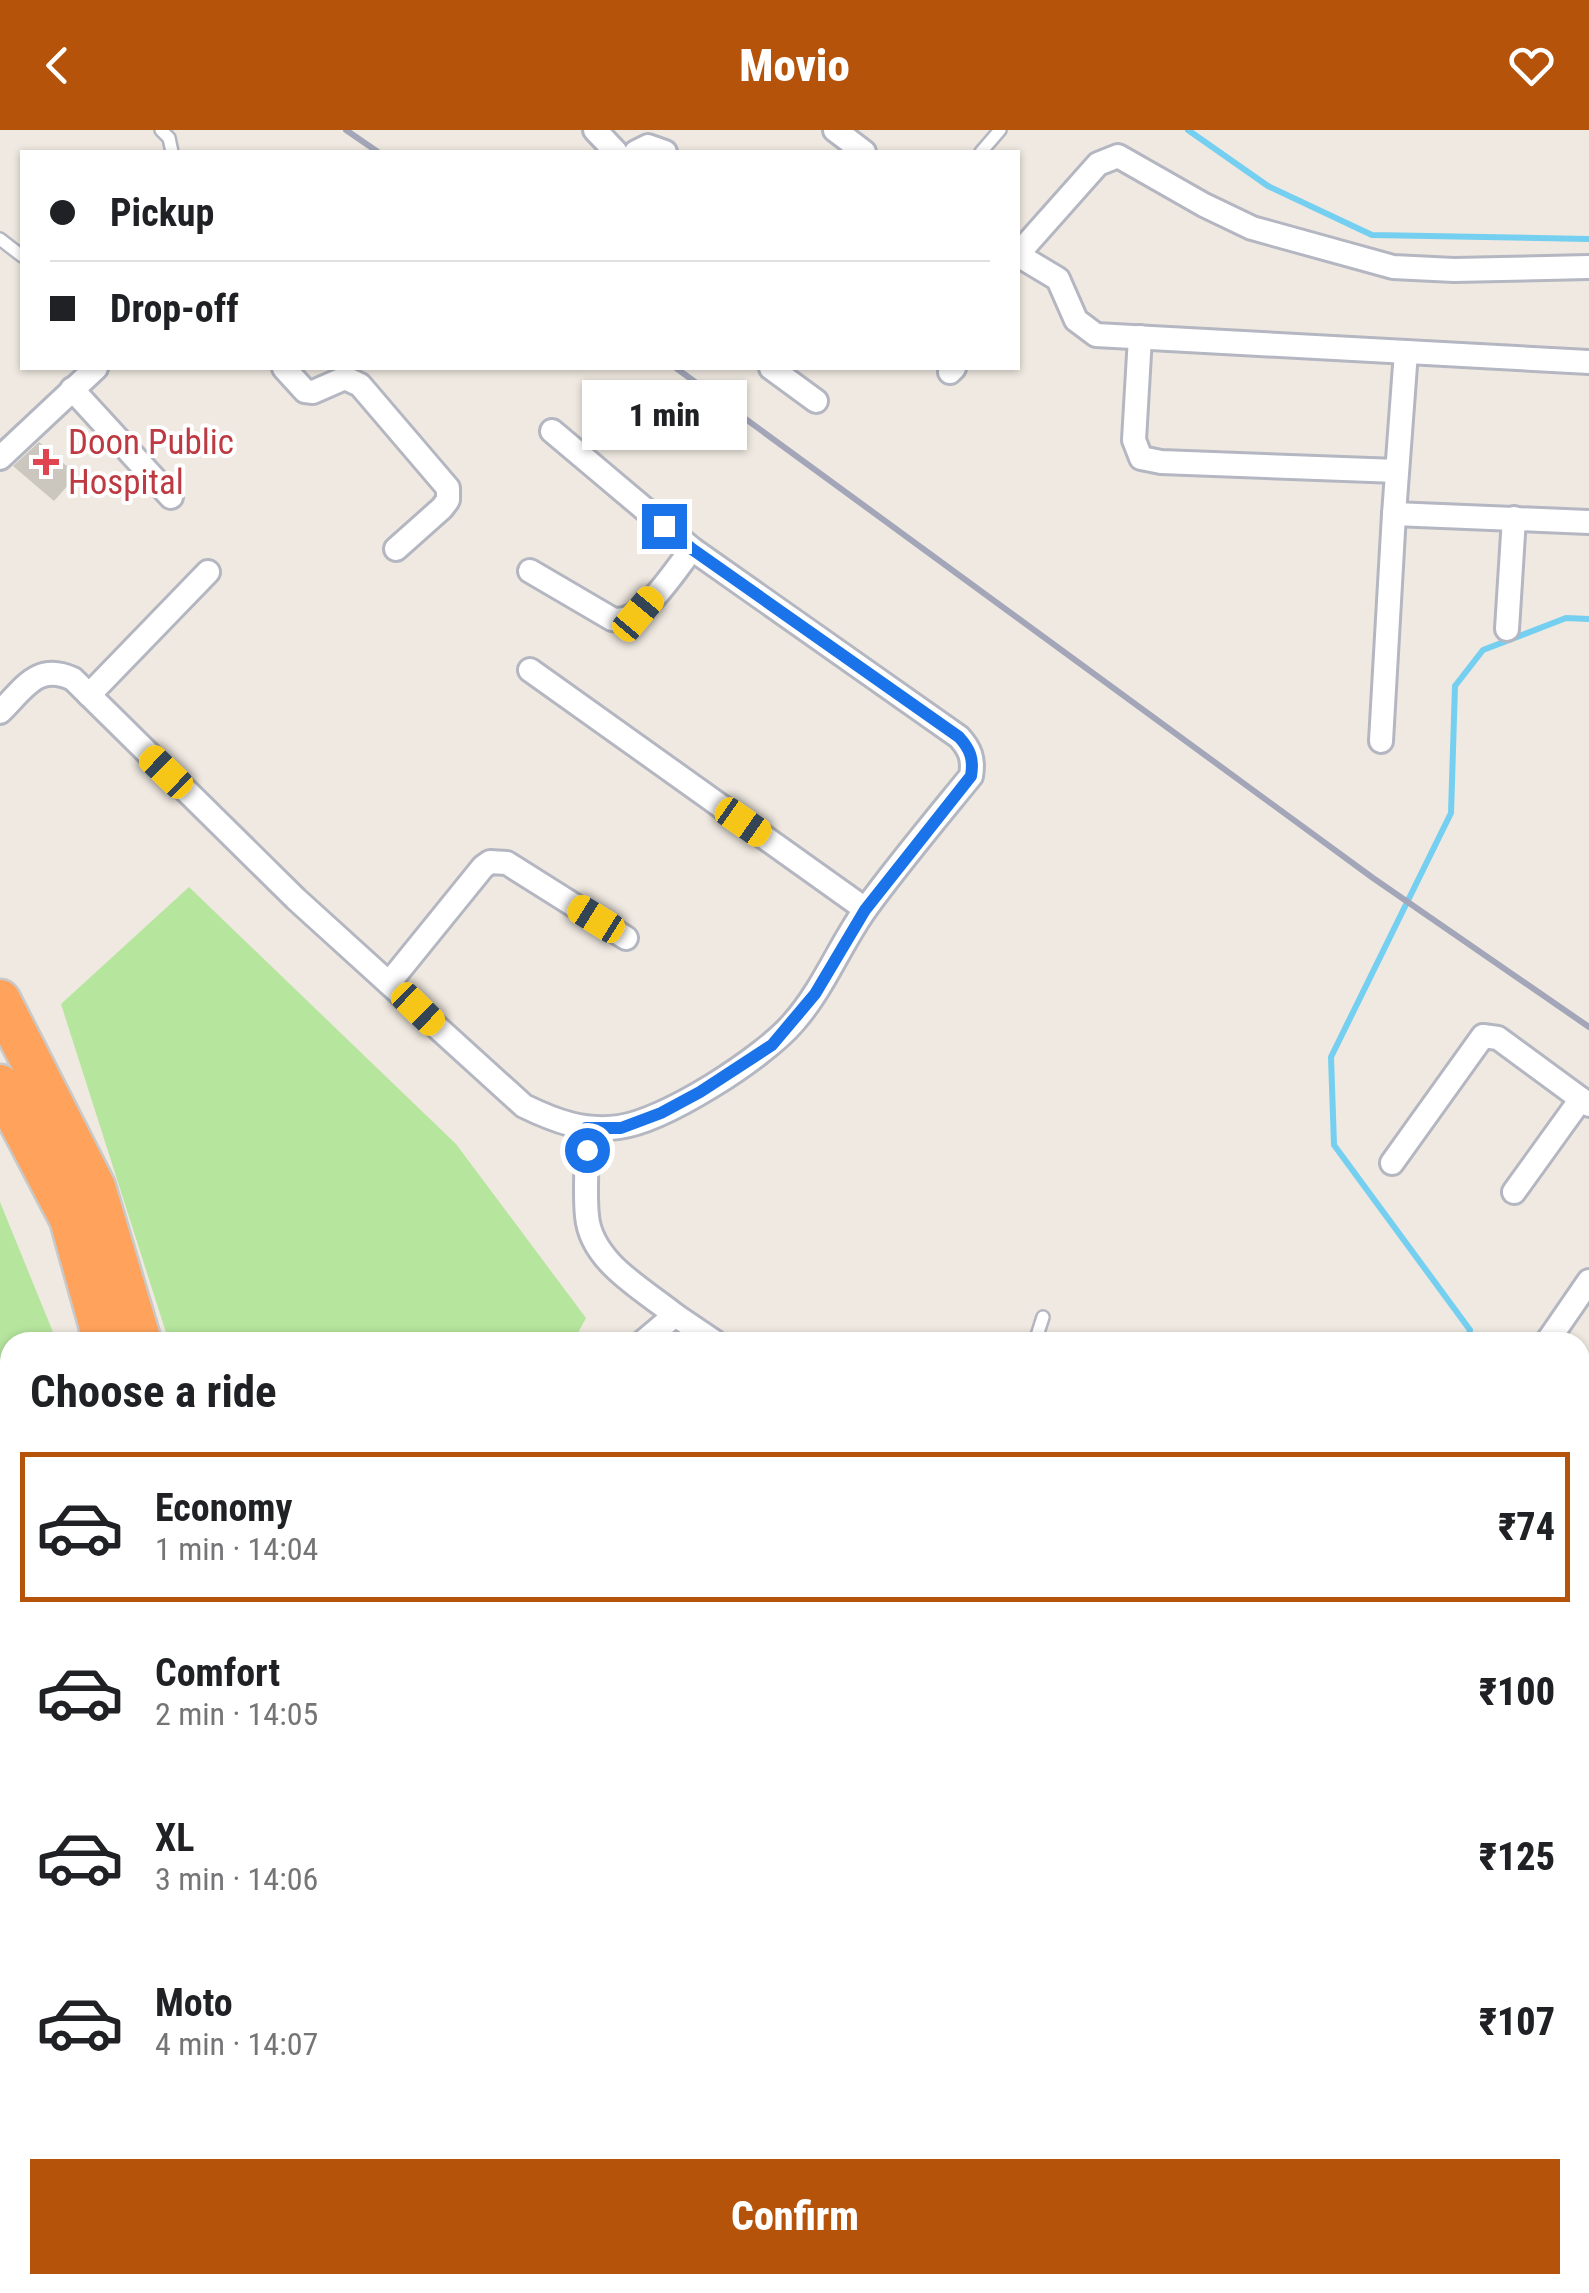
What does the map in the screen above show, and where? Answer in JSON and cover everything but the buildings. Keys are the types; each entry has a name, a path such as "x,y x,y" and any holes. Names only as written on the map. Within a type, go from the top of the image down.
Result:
{"highway":[{"path":"0,1000 95,1187 138,1332"},
{"path":"0,1085 70,1219 101,1332"}],"street":[{"path":"595,130 614,150"},
{"path":"835,130 863,142"},
{"path":"1589,267 1393,267 1252,228 1204,206 1118,156 1098,164 1020,262 1062,283 1082,327 1096,335 1589,362"},
{"path":"1140,338 1134,440 1141,458 1161,462 1397,470"},
{"path":"1381,741 1406,352"},
{"path":"0,458 94,370"},
{"path":"286,370 305,391 312,392 345,378 360,385 448,488 448,500 442,508 396,549"},
{"path":"774,370 816,401"},
{"path":"72,389 171,497"},
{"path":"0,712 39,675 50,672 73,680 296,899 524,1106 563,1124 586,1128 621,1128 661,1113 772,1045 815,994 865,910 971,776 974,763 959,737 692,549 552,431"},
{"path":"1394,514 1589,522"},
{"path":"1507,629 1514,518"},
{"path":"530,571 612,619 626,621 638,614 692,549"},
{"path":"89,695 208,572"},
{"path":"530,670 865,910"},
{"path":"389,983 490,862 506,863 626,938"},
{"path":"1392,1164 1483,1036 1498,1038 1585,1102 1514,1192"},
{"path":"586,1128 586,1215 602,1253 700,1332"},
{"path":"1554,1332 1589,1281"},
{"path":"655,1332 675,1315"}],"lane":[{"path":"983,150 1000,130"},
{"path":"0,239 20,254"},
{"path":"1038,1332 1043,1317"}],"green space":[{"path":"189,887 456,1144 586,1318 578,1332 166,1332 61,1004"},
{"path":"0,1202 53,1332 0,1332"}],"waterway":[{"path":"1188,130 1268,186 1372,235 1589,239"},
{"path":"1470,1332 1334,1145 1331,1057 1451,813 1455,686 1483,650 1566,618 1589,619"}],"railway":[{"path":"346,130 375,150"},
{"path":"679,370 1373,878 1589,1027"}],"place":[{"name":"Doon Public Hospital","path":"46,462"}],"route":[{"path":"587,1150 586,1128 621,1128 661,1113 772,1045 815,994 865,910 971,776 974,763 959,737 664,526"}]}
